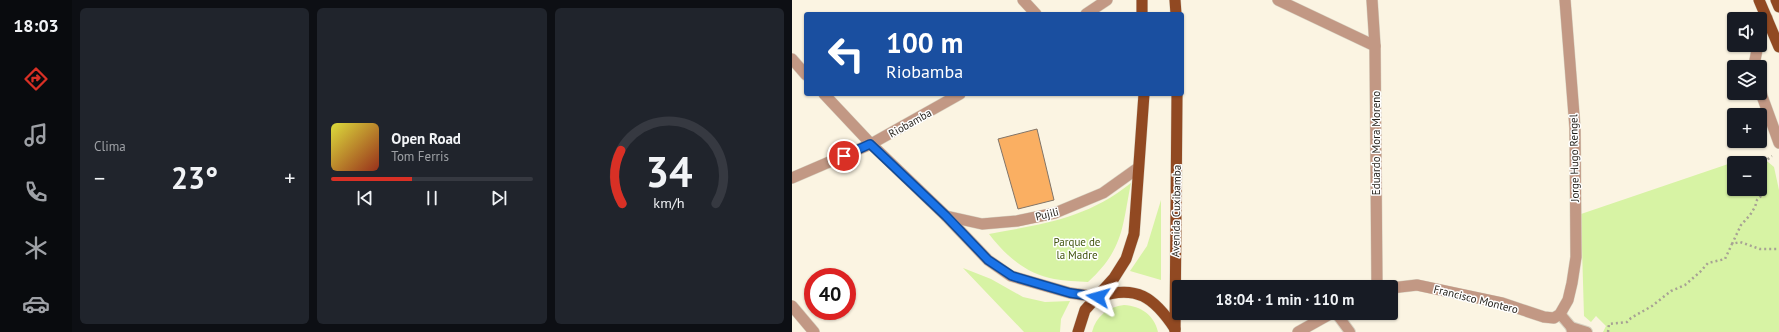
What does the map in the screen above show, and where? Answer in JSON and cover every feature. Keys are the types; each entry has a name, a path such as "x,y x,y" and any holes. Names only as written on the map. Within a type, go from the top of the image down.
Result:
{"main road":[{"path":"1142,0 1142,12"},
{"path":"1175,0 1176,12"},
{"path":"1759,0 1764,12"},
{"path":"1776,0 1779,7"},
{"path":"1767,18 1779,47"},
{"path":"1078,332 1085,310 1098,297 1126,259 1134,234 1144,96"},
{"name":"Avenida Cuxibamba","path":"1175,330 1177,96"},
{"path":"1098,297 1114,291 1135,292 1148,299 1159,308 1175,330"}],"street":[{"path":"1023,0 1034,12"},
{"path":"1089,12 1107,0"},
{"path":"1278,0 1375,46"},
{"name":"Eduardo Mora Moreno","path":"1372,0 1375,46 1376,280"},
{"name":"Jorge Hugo Rengel","path":"1560,314 1569,294 1576,257 1574,128 1564,1"},
{"path":"792,59 804,73"},
{"path":"826,96 870,144 946,216 988,260 1012,276 1070,293 1098,297"},
{"name":"Riobamba","path":"792,178 870,144 956,96"},
{"path":"1763,100 1779,143"},
{"name":"Pujili","path":"946,216 982,224 1017,221 1055,213 1103,193 1138,168"},
{"name":"Francisco Montero","path":"1398,287 1417,285 1502,303 1544,317 1554,318 1560,314"},
{"path":"792,306 814,332"},
{"path":"1298,332 1319,320"}],"lane":[{"path":"1560,314 1572,330 1587,332"},
{"path":"1341,320 1350,332"}],"path":[{"path":"1608,332 1609,324 1627,322 1631,318 1652,306 1671,291 1685,285 1708,263 1725,259 1741,225 1755,208 1757,200 1763,194 1767,161 1769,156 1774,155"},
{"path":"1732,244 1740,242 1760,249 1779,249"}],"green space":[{"path":"1767,161 1774,167 1779,190 1779,332 1603,332 1606,326 1596,316 1591,322 1584,316 1581,214 1727,164 1727,196 1767,196"},
{"name":"Parque de la Madre","path":"1131,183 1120,237 1109,259 1088,282 1054,279 1034,273 1010,257 989,234 1046,223 1081,212 1097,205"},
{"path":"1161,200 1161,280 1130,271 1147,246"},
{"path":"963,268 991,279 1023,297 1045,302 1070,301 1061,319 1060,332 1024,332"},
{"path":"1124,305 1136,307 1146,312 1156,326 1158,332 1092,332 1096,321 1104,313 1118,306"}],"building":[{"path":"1037,129 1054,200 1018,209 998,139"}],"route":[{"path":"844,156 870,144 946,216 988,260 1012,276 1070,293 1098,297"}]}
